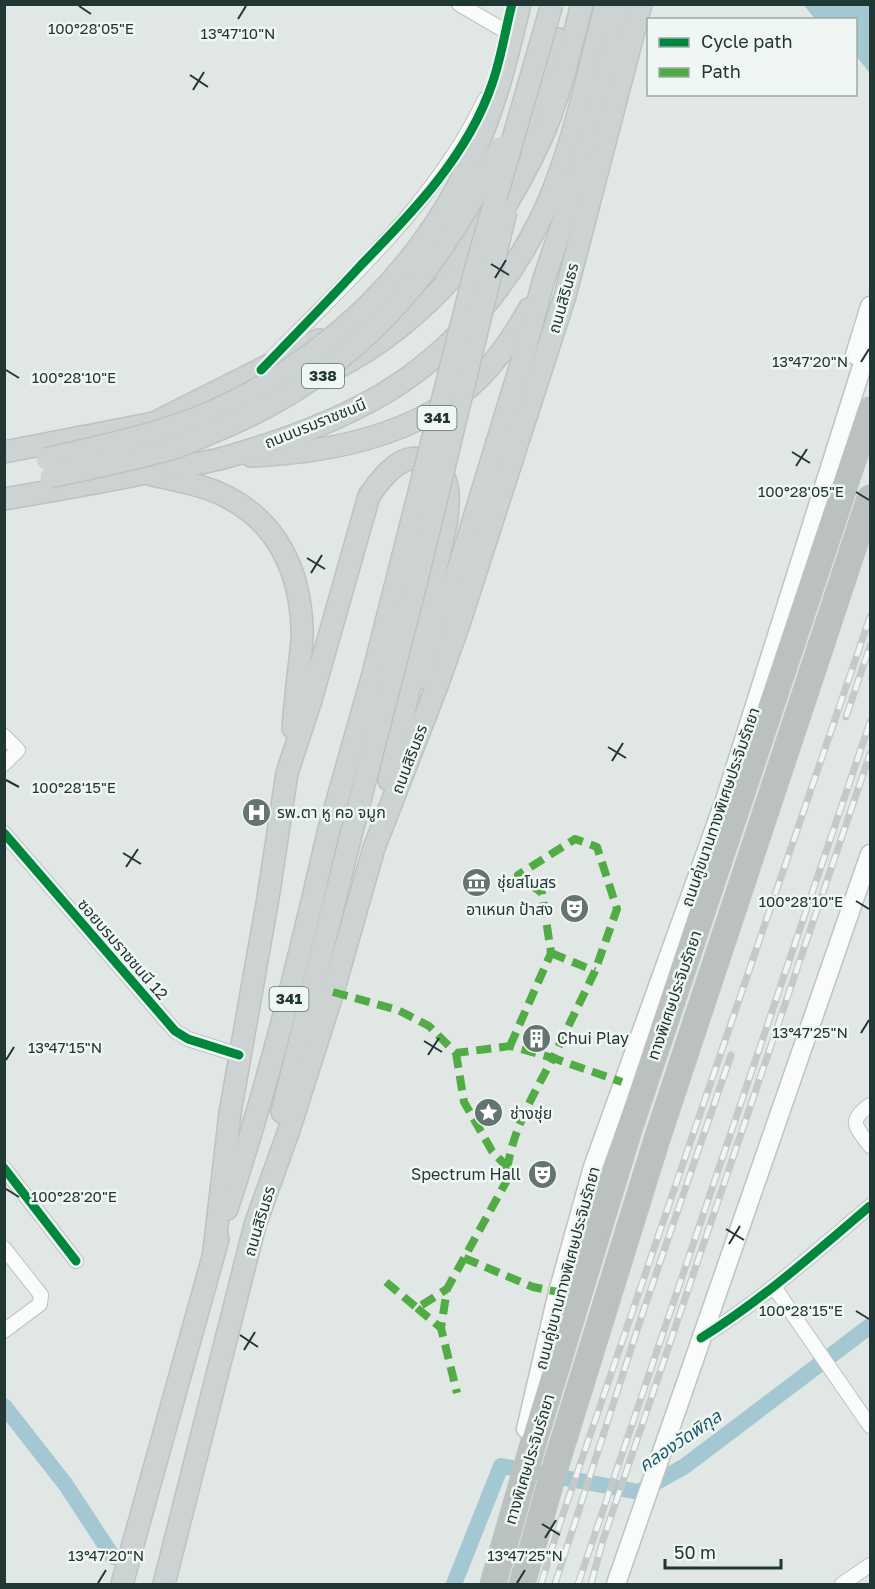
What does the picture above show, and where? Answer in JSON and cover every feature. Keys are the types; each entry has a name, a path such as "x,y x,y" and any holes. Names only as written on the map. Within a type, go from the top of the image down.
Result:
{"highway":[{"name":"ทางพิเศษประจิมรัถยา","path":"493,1584 532,1445 629,1130 870,410"},
{"name":"ทางพิเศษประจิมรัถยา","path":"522,1584 554,1471 657,1139 870,498"}],"main road":[{"path":"4,466 47,459 169,428 204,415 267,383 297,364 347,325 377,297 419,248 464,177 481,138 502,77 520,4"},
{"path":"4,486 172,449 262,411 326,369 383,320 410,291 452,236 481,187 503,143 526,77 544,4"},
{"name":"ถนนสิรินธร","path":"122,1584 214,1251 269,1075 293,985 328,833 373,674 476,267 552,4"},
{"path":"152,424 372,312 451,253 508,173 546,77 569,4"},
{"name":"338","path":"4,452 152,424 254,400 321,377 378,344 437,294 463,267 501,212 541,138 556,100 582,4"},
{"name":"ถนนบรมราชชนนี","path":"4,500 226,457 312,428 383,394 412,374 465,327 513,267 547,205 575,125 606,4"},
{"path":"374,848 516,382 543,282 578,177 624,4"},
{"name":"ถนนสิรินธร","path":"164,1584 255,1225 333,992 374,848 456,634 565,296 641,4"},
{"path":"255,1225 310,994 416,588 518,162 526,77"},
{"path":"226,457 279,455 325,449 369,438 432,413 468,388 493,363 520,324 543,282"},
{"path":"726,797 757,658 870,306"},
{"name":"ถนนคู่ขนานทางพิเศษประจิมรัถยา","path":"483,1584 520,1456 561,1281 593,1167 726,797 870,341"},
{"path":"287,773 311,700 369,496 382,477 400,463 412,458 427,461 444,476 448,492 447,519 374,848"},
{"path":"145,473 204,487 228,497 268,527 287,557 298,597 303,629 287,773 268,898 239,1054 224,1156 214,1251"},
{"path":"616,1584 870,854"}],"street":[{"path":"459,4 505,31"},
{"path":"261,370 388,238 446,169 471,129 492,85 512,4"},
{"path":"4,736 18,750 4,764"},
{"name":"ซอยบรมราชชนนี 12","path":"4,833 175,1031 188,1039 239,1054"},
{"path":"870,1105 858,1113 856,1127 870,1146"},
{"path":"4,1168 76,1261"},
{"path":"701,1338 732,1319 774,1287 870,1206"},
{"path":"4,1248 41,1295 40,1304 4,1331"},
{"path":"774,1287 870,1426"},
{"path":"842,1584 870,1565"}],"water":[{"path":"804,5 870,5 870,73 857,57 857,18 814,18"}],"waterway":[{"name":"คลองวัดพิกุล","path":"454,1584 501,1466 639,1492 685,1466 870,1326"},
{"path":"4,1406 66,1485 113,1557"}],"railway":[{"path":"541,1584 870,617"},
{"path":"846,717 870,646"},
{"path":"578,1584 870,722"},
{"path":"591,1584 603,1540 870,754"},
{"path":"555,1584 642,1315 731,1055"}],"marked path":[{"path":"510,1046 551,953 542,893 518,875 575,839 597,847 617,909 595,971 553,1058 622,1082"},
{"path":"551,953 595,971"},
{"path":"333,992 398,1010 429,1026 456,1053 510,1046 553,1058 522,1118 511,1150 506,1182 447,1289 441,1328 457,1393"},
{"path":"456,1053 464,1102 492,1151 507,1167"},
{"path":"464,1258 533,1287 558,1292"},
{"path":"386,1282 417,1308 447,1289"},
{"path":"417,1308 441,1328"}],"cycle path":[{"path":"261,370 400,224 454,158 482,110 492,84 512,4"},
{"path":"4,833 175,1031 188,1039 239,1055"},
{"path":"4,1168 76,1261"},
{"path":"701,1338 767,1292 870,1206"}],"place":[{"name":"รพ.ตา หู คอ จมูก","path":"256,812"},
{"name":"ชุ่ยสโมสร","path":"476,882"},
{"name":"อาเหนก ป้าสง","path":"574,909"},
{"name":"Chui Play","path":"536,1038"},
{"name":"ช่างชุ่ย","path":"489,1113"},
{"name":"Spectrum Hall","path":"542,1174"}]}
